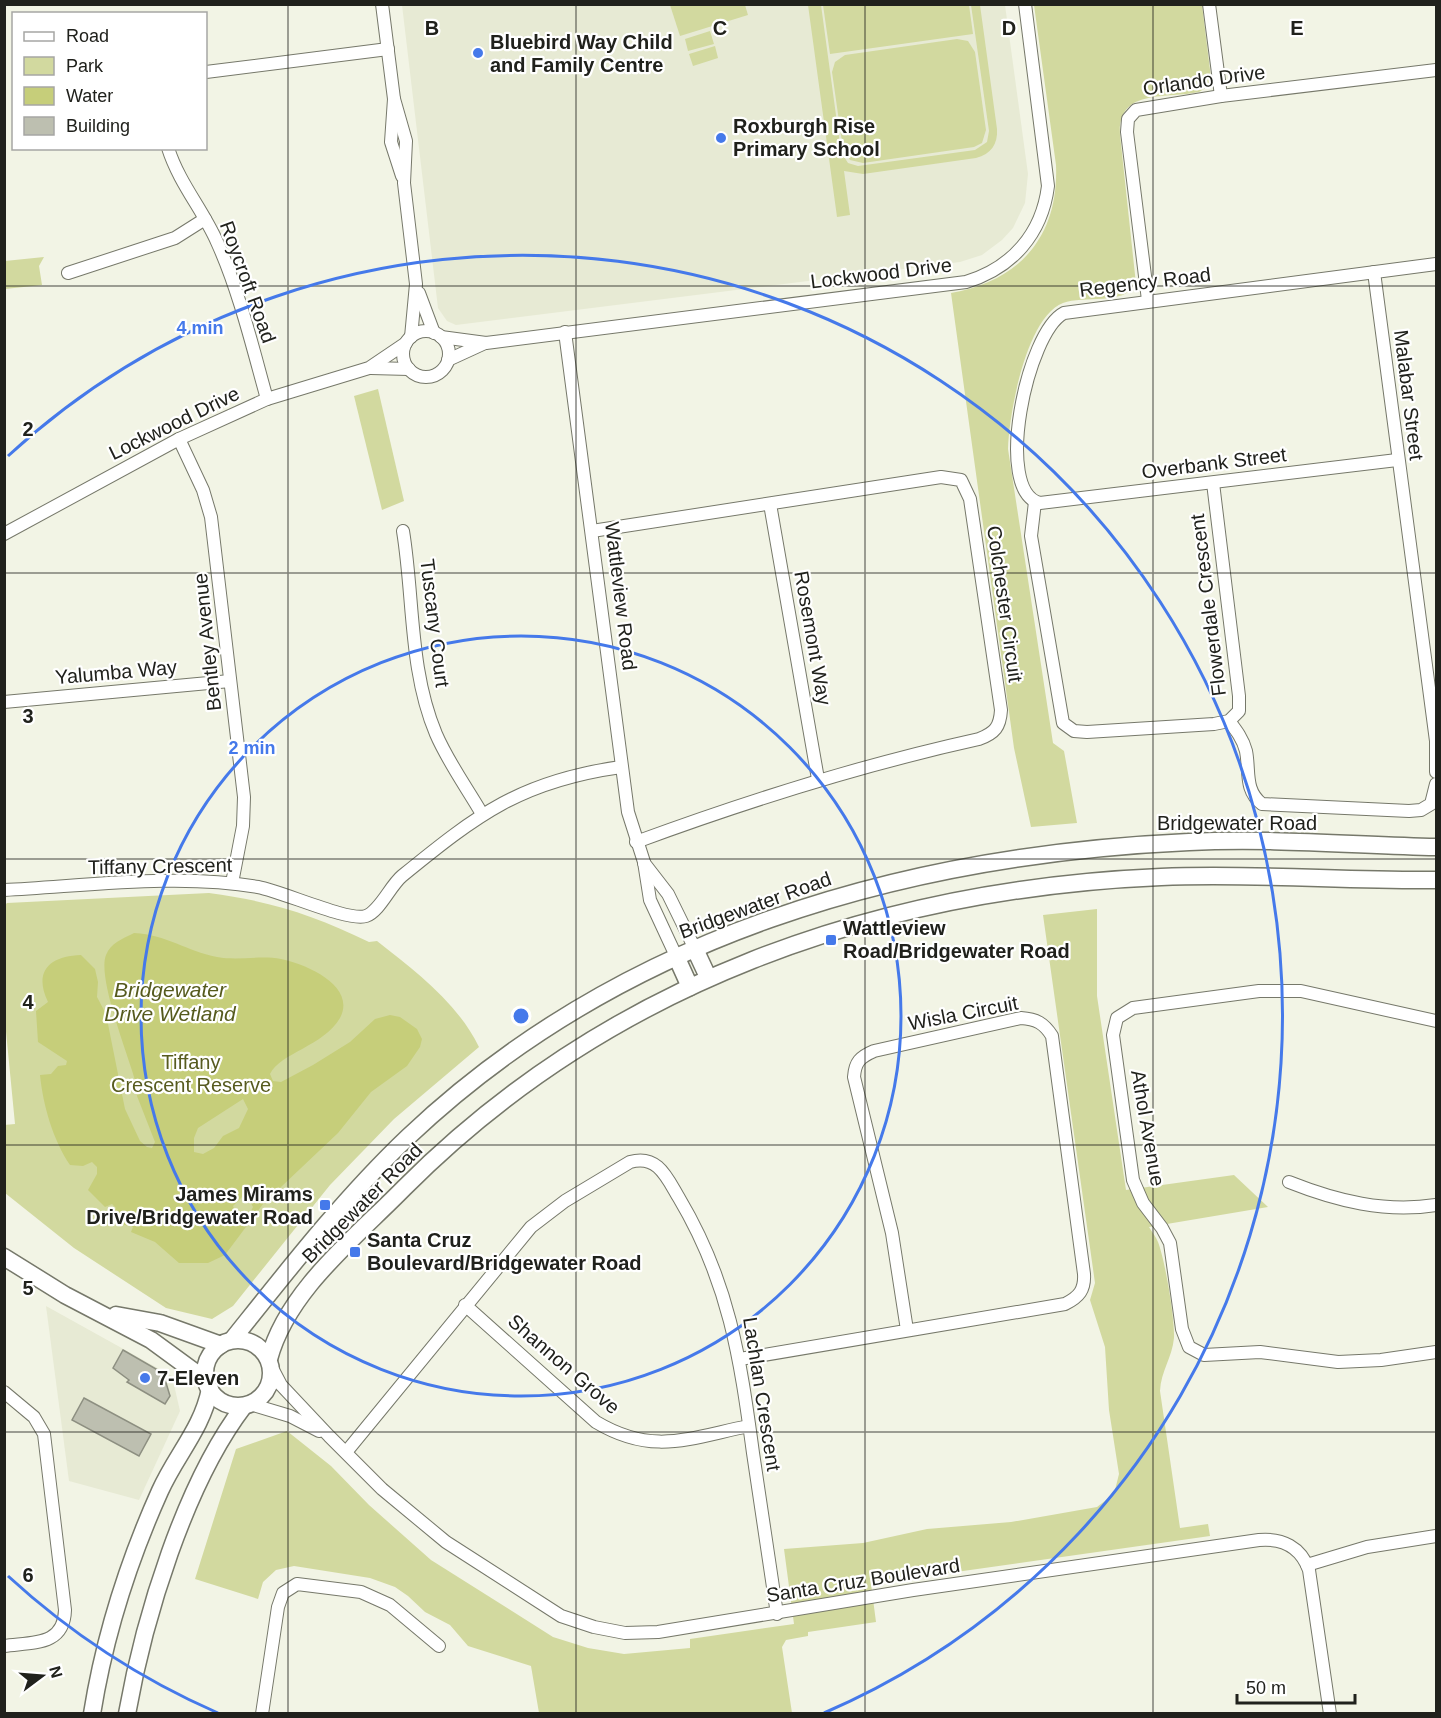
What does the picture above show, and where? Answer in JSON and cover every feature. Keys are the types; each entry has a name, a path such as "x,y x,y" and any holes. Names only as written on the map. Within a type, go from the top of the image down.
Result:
{"street":[{"path":"382,4 394,99 392,142 404,183 416,284 409,340 404,356 409,369 428,377 441,372 448,360 448,347 438,335 416,284"},
{"name":"Lockwood Drive","path":"448,360 486,343 966,282 986,275 1023,248 1036,228 1044,207 1048,186 1025,4"},
{"path":"1209,4 1221,96"},
{"path":"207,72 388,50"},
{"name":"Orlando Drive","path":"1148,300 1127,132 1128,119 1143,108 1221,96 1437,70"},
{"name":"Roycroft Road","path":"169,150 224,258 267,399"},
{"path":"68,273 166,241 205,219"},
{"name":"Regency Road","path":"1035,502 1024,489 1018,428 1025,384 1052,323 1059,315 1148,300 1437,264"},
{"name":"Malabar Street","path":"1374,272 1397,460 1436,741 1437,772"},
{"path":"409,340 422,332 438,335"},
{"name":"Wattleview Road","path":"565,332 621,767 636,842 644,862 650,900 690,987"},
{"name":"Lockwood Drive","path":"438,335 486,343"},
{"name":"Lockwood Drive","path":"4,534 179,439 267,399 369,368 409,340"},
{"name":"Lockwood Drive","path":"369,368 409,369"},
{"name":"Bentley Avenue","path":"179,439 203,490 212,517 244,797 241,836 232,883"},
{"name":"Overbank Street","path":"1035,502 1054,503 1397,460"},
{"name":"Colchester Circuit","path":"592,531 952,477 961,480 967,488 970,499 1001,710 1000,724 992,734 980,739 818,779 743,802 636,842"},
{"name":"Flowerdale Crescent","path":"1035,502 1030,536 1063,723 1074,731 1087,732 1229,722 1239,711 1239,696 1213,483"},
{"name":"Rosemont Way","path":"770,504 818,779"},
{"name":"Tuscany Court","path":"403,531 409,571 416,660 425,699 436,734 483,813"},
{"name":"Yalumba Way","path":"4,702 230,681"},
{"path":"1229,722 1239,733 1246,750 1249,785 1253,797 1262,804 1408,812 1421,810 1431,804 1437,784"},
{"name":"Tiffany Crescent","path":"4,890 178,882 232,883 290,894 356,919 370,915 393,884 483,813 536,786 566,777 621,767"},
{"name":"Bridgewater Road","path":"227,1342 348,1197 409,1136 477,1078 550,1025 624,982 694,947 777,915 862,889 945,870 1047,852 1081,848 1224,841 1437,848"},
{"name":"Wattleview Road","path":"644,862 668,894 708,977"},
{"name":"Bridgewater Road","path":"270,1363 274,1338 292,1306 427,1165 494,1107 565,1056 640,1012 708,977 787,945 860,923 957,901 1052,886 1086,882 1250,875 1437,880"},
{"name":"Athol Avenue","path":"1437,1021 1301,991 1259,991 1133,1008 1117,1018 1113,1035 1133,1180 1143,1203 1170,1243 1182,1329 1189,1347 1204,1355 1260,1352 1338,1362 1381,1360 1437,1352"},
{"name":"Wisla Circuit","path":"740,1359 1065,1304 1076,1298 1085,1286 1052,1036 1045,1025 1034,1019 1021,1018 874,1051 862,1056 855,1065 854,1077 892,1233 907,1330"},
{"name":"Lachlan Crescent","path":"347,1451 513,1246 545,1214 630,1162 647,1160 664,1173 705,1246 727,1306 740,1359 777,1614"},
{"path":"1290,1182 1328,1198 1363,1205 1395,1208 1437,1205"},
{"path":"4,1257 151,1340 208,1385 225,1403 247,1405"},
{"name":"Shannon Grove","path":"465,1305 596,1422 616,1434 639,1442 664,1443 749,1426"},
{"path":"97,1311 160,1323 227,1342 254,1344 270,1363 271,1378 268,1389 247,1405 211,1453 171,1555 139,1656 127,1713"},
{"path":"92,1713 116,1614 139,1543 161,1488 200,1424 208,1385 208,1361 227,1342"},
{"name":"Santa Cruz Boulevard","path":"270,1363 281,1385 328,1436 347,1451 382,1489 446,1542 561,1616 594,1628 625,1633 658,1632 913,1590 1259,1540 1285,1543 1299,1553 1307,1564"},
{"path":"4,1646 44,1640 61,1631 65,1610 46,1449 40,1425 8,1395"},
{"name":"Santa Cruz Boulevard","path":"247,1405 290,1416 328,1436"},
{"path":"1330,1713 1307,1564 1367,1547 1437,1536"},
{"path":"262,1713 278,1607 283,1593 297,1584 361,1592 390,1605 439,1646"}],"shaded area":[{"name":"Roxburgh Rise Primary School","path":"402,5 1005,5 1028,174 1025,203 1013,228 1002,240 982,255 960,262 456,325 447,321 438,308"},
{"name":"7-Eleven","path":"46,1306 172,1376 180,1411 139,1500 69,1481"}],"green space":[{"path":"670,5 745,5 748,15 680,36"},
{"path":"808,5 821,5 841,152 848,163 858,166 975,150 987,142 989,131 971,5 980,5 997,129 992,148 986,154 976,158 863,174 844,171 850,215 837,217"},
{"path":"823,5 969,5 973,34 830,54"},
{"path":"1034,5 1202,5 1211,78 1207,87 1199,92 1146,98 1126,109 1121,120 1120,135 1136,284 1130,291 1113,298 1063,303 1050,312 1039,327 1030,346 1016,391 1008,449 1053,743 1064,751 1077,823 1031,827 1014,748 951,293 997,278 1015,266 1042,234 1051,213 1056,165"},
{"path":"710,31 714,44 688,51 685,39"},
{"path":"957,39 968,41 975,52 986,130 982,143 974,147 863,163 850,160 843,149 832,72 835,62 845,55"},
{"path":"715,46 718,58 693,66 689,54"},
{"path":"44,257 39,266 42,285 5,289 5,261"},
{"path":"378,389 404,501 382,510 354,396"},
{"name":"Tiffany Crescent Reserve","path":"209,893 252,900 291,910 369,942 377,941 434,988 459,1016 479,1047 394,1119 330,1185 233,1306 212,1319 166,1308 74,1248 5,1193 4,1125 15,1124 4,1011 4,906 7,903"},
{"path":"1097,909 1097,996 1126,1190 1234,1175 1268,1207 1149,1227 1161,1251 1173,1318 1173,1345 1162,1377 1160,1391 1180,1528 1208,1524 1210,1536 871,1584 876,1622 808,1632 808,1636 786,1640 782,1647 792,1713 539,1713 531,1666 468,1646 450,1625 425,1612 395,1587 370,1578 294,1566 276,1570 263,1582 258,1599 195,1579 236,1449 287,1431 331,1466 369,1505 431,1560 553,1637 588,1648 624,1654 690,1648 690,1639 794,1624 784,1549 863,1543 927,1529 1011,1522 1097,1507 1114,1494 1119,1474 1109,1410 1105,1347 1090,1300 1095,1283 1043,915"}],"water":[{"name":"Bridgewater Drive Wetland","path":"134,933 157,937 217,957 281,959 315,971 335,987 341,996 343,1006 340,1018 324,1036 275,1067 270,1074 273,1081 281,1082 313,1065 350,1042 375,1019 390,1015 400,1017 417,1029 422,1039 420,1047 407,1066 371,1092 338,1133 263,1204 225,1255 208,1263 179,1263 155,1242 131,1232 133,1227 117,1223 113,1217 116,1208 112,1204 105,1207 88,1190 97,1174 97,1167 92,1162 83,1166 70,1165 59,1145 46,1110 40,1075 51,1074 58,1066 66,1065 67,1061 38,1042 36,1011 48,1002 42,982 47,967 53,962 61,958 81,955 95,969 98,982 97,997 106,1014 125,1109 140,1141 152,1148 155,1142 137,1096 135,1080 109,998 104,966 106,955 111,947","holes":["243,1099 248,1109 239,1128 223,1136 214,1148 203,1154 194,1152 194,1138 198,1128","242,1197 250,1201 253,1207 249,1215 243,1217 236,1213 233,1206"]}],"building":[{"name":"7-Eleven","path":"123,1350 163,1373 170,1396 165,1404 127,1382 129,1380 113,1368"},
{"path":"84,1398 151,1434 139,1456 72,1420"}],"place":[{"name":"Bluebird Way Child and Family Centre","path":"478,53"},
{"name":"Roxburgh Rise Primary School","path":"721,138"},
{"name":"Wattleview Road/Bridgewater Road","path":"831,940"},
{"name":"James Mirams Drive/Bridgewater Road","path":"325,1205"},
{"name":"Santa Cruz Boulevard/Bridgewater Road","path":"355,1252"},
{"name":"7-Eleven","path":"145,1378"}]}
